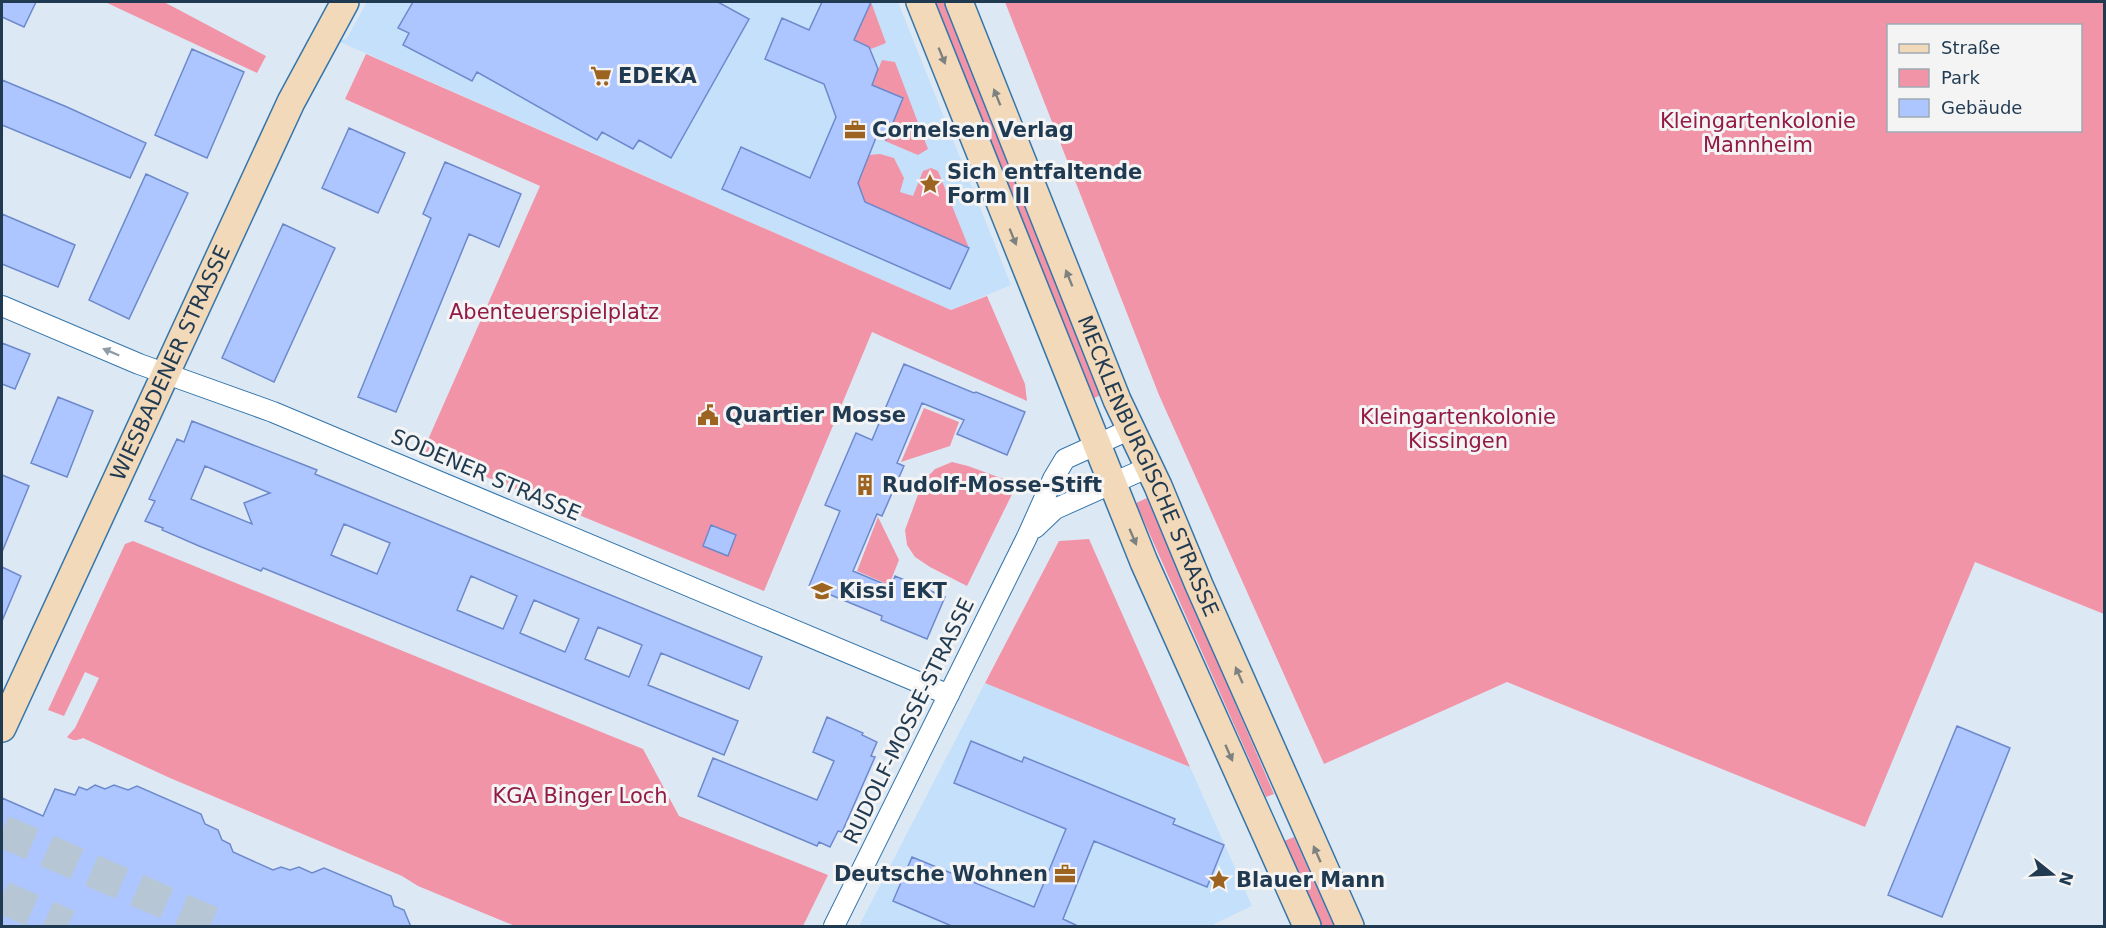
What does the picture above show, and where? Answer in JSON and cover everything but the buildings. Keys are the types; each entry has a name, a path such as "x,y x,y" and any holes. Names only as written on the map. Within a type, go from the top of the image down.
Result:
{"main road":[{"name":"WIESBADENER STRASSE","path":"2,728 291,102 345,2"},
{"name":"MECKLENBURGISCHE STRASSE","path":"920,2 1144,562 1307,927"},
{"name":"MECKLENBURGISCHE STRASSE","path":"959,2 1117,400 1149,467 1350,927"}],"street":[{"name":"SODENER STRASSE","path":"2,306 166,374 273,412 949,695"},
{"name":"RUDOLF-MOSSE-STRASSE","path":"834,927 1027,537 1053,479 1065,459 1131,429"},
{"name":"RUDOLF-MOSSE-STRASSE","path":"1027,537 1055,509 1149,467"}],"shaded area":[{"path":"367,2 898,2 1011,285 951,310 338,41 347,38"},
{"path":"985,683 1190,767 1252,906 1212,926 859,926"}],"green space":[{"path":"105,2 164,2 266,56 257,73"},
{"path":"861,2 871,2 886,43 871,49 854,40 869,5"},
{"path":"931,2 945,2 1103,394 1092,399"},
{"name":"Kleingartenkolonie Kissingen","path":"1005,2 2104,2 2104,614 1975,562 1865,827 1507,682 1324,764 1159,395"},
{"name":"Abenteuerspielplatz","path":"366,54 951,310 987,296 1025,384 1027,401 872,332 764,591 423,451 540,186 345,99"},
{"path":"882,60 895,62 928,149 918,155 885,141 903,98 872,85"},
{"path":"880,154 894,158 904,178 900,192 913,196 923,171 931,168 938,171 969,248 865,202 858,183 869,155"},
{"path":"924,408 959,422 950,446 901,462"},
{"path":"952,462 1017,484 967,586 915,557 907,545 905,530 923,481 935,469"},
{"path":"1147,498 1274,794 1266,797 1136,503"},
{"path":"878,517 899,560 889,585 857,571"},
{"path":"1089,539 1190,767 985,683 1059,541"},
{"name":"KGA Binger Loch","path":"133,541 643,749 679,816 828,875 803,926 515,926 418,886 402,876 170,778 83,738 75,740 67,737 75,728 99,678 85,672 64,716 48,710 125,544"},
{"path":"1294,837 1334,926 1322,926 1284,841"}],"tunnel":[{"path":"2,831 219,926"},
{"path":"2,897 68,926"}],"place":[{"name":"EDEKA","path":"601,76"},
{"name":"Cornelsen Verlag","path":"855,130"},
{"name":"Sich entfaltende Form II","path":"930,184"},
{"name":"Quartier Mosse","path":"708,415"},
{"name":"Rudolf-Mosse-Stift","path":"865,485"},
{"name":"Kissi EKT","path":"822,591"},
{"name":"Deutsche Wohnen","path":"1065,874"},
{"name":"Blauer Mann","path":"1219,880"}],"park label":[{"name":"Kleingartenkolonie Mannheim","path":"1758,133"}]}
